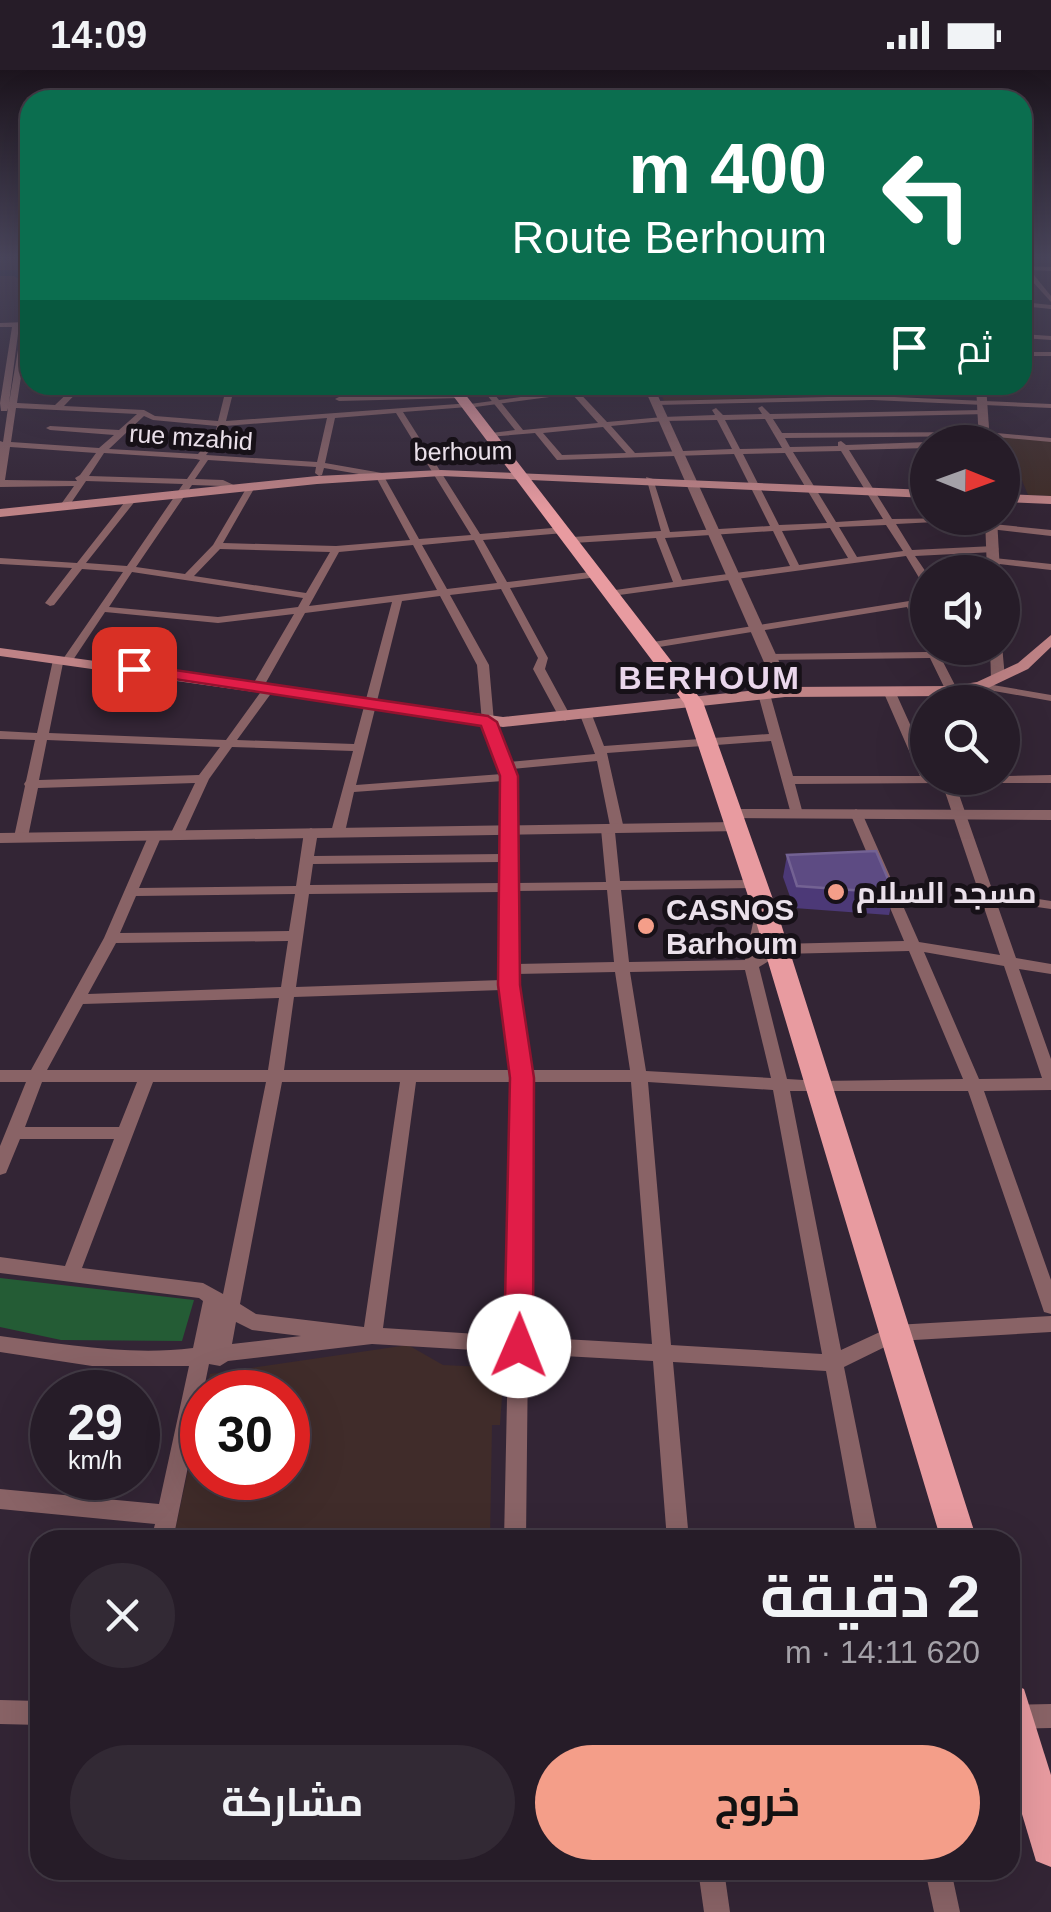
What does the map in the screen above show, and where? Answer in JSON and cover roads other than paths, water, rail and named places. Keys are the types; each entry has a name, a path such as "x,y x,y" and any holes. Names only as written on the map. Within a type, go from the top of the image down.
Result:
{"main road":[{"path":"466,395 516,473 568,535 693,702 777,949 956,1530"},
{"name":"berhoum","path":"0,513 131,500 185,488 236,488 440,472 648,478 910,493"},
{"path":"1020,499 1051,500"},
{"path":"983,685 1023,666 1051,638"},
{"path":"0,652 488,722 785,692 910,691"},
{"path":"1021,1713 1051,1846"}],"street":[{"path":"0,373 5,356"},
{"path":"5,356 0,483 77,481 185,488"},
{"path":"58,408 70,395"},
{"path":"22,838 30,784 63,660 185,488 222,424 229,395"},
{"path":"339,399 423,395"},
{"name":"rue mzahid","path":"6,405 144,412 154,418 222,424 399,412 458,395"},
{"path":"473,395 498,401 532,395"},
{"path":"473,395 498,401 520,432"},
{"path":"577,395 632,454"},
{"path":"652,395 785,692"},
{"path":"810,395 910,556"},
{"path":"870,395 902,446"},
{"path":"982,395 984,425"},
{"path":"656,403 872,398 983,408"},
{"path":"757,401 854,560"},
{"path":"712,402 796,568"},
{"path":"0,425 6,405"},
{"path":"491,434 662,418 1051,406"},
{"path":"64,507 77,481 100,451 144,412"},
{"path":"399,412 440,472 506,588 543,658 539,669 565,717"},
{"path":"318,480 331,418"},
{"path":"50,428 121,432"},
{"path":"538,430 560,458 910,446"},
{"path":"778,436 910,435"},
{"path":"1020,439 1051,440"},
{"name":"rue mzahid","path":"2,444 322,466 379,475"},
{"path":"379,475 483,665 488,722 508,772 512,828 510,977 522,1078 515,1530"},
{"path":"648,478 679,584"},
{"path":"186,578 216,546 250,487"},
{"path":"50,604 131,500"},
{"path":"216,546 336,550 478,538 910,519"},
{"path":"1020,527 1051,533"},
{"path":"176,834 204,779 264,687 306,596 336,550"},
{"path":"102,610 218,620 506,588 679,584 908,553 930,555"},
{"path":"0,561 130,570 306,596"},
{"path":"1020,564 1051,568"},
{"path":"338,832 397,600"},
{"path":"652,645 910,602"},
{"path":"769,656 910,652"},
{"path":"998,665 998,678"},
{"path":"890,692 910,738"},
{"path":"1020,693 1051,698"},
{"path":"764,694 797,814"},
{"path":"586,715 601,753 613,829 622,968 640,1076 677,1530"},
{"path":"0,734 358,748"},
{"path":"348,789 508,772 601,753 707,740 775,737"},
{"path":"30,784 204,779"},
{"path":"788,780 910,779"},
{"path":"1020,779 1051,779"},
{"path":"0,1076 640,1076 820,1087 1051,1083 953,795"},
{"path":"856,813 974,1083 1044,1262 1051,1306"},
{"path":"0,838 613,829 797,814 1051,815"},
{"path":"164,1530 276,1078 311,832"},
{"path":"0,1168 36,1076 111,938 155,835"},
{"path":"306,860 511,858"},
{"path":"131,892 615,885 759,895 750,965 780,1083 866,1530"},
{"path":"989,896 1051,905"},
{"path":"111,938 297,936"},
{"path":"80,999 287,994 622,968 750,965 777,949 916,946 1051,968"},
{"path":"71,1273 147,1076"},
{"path":"372,1336 409,1078"},
{"path":"14,1133 125,1134"},
{"path":"0,1266 204,1292 252,1322 372,1336 519,1346 832,1363 895,1333 1051,1324"},
{"path":"0,1344 92,1357 210,1357 372,1336"},
{"path":"0,1500 168,1515"},
{"path":"0,1712 30,1712"},
{"path":"712,1880 716,1912"},
{"path":"940,1880 948,1912"}],"place":[{"name":"مسجد السلام","path":"836,892"},
{"name":"CASNOS Barhoum","path":"646,926"}],"district":[{"name":"BERHOUM","path":"710,678"}]}
